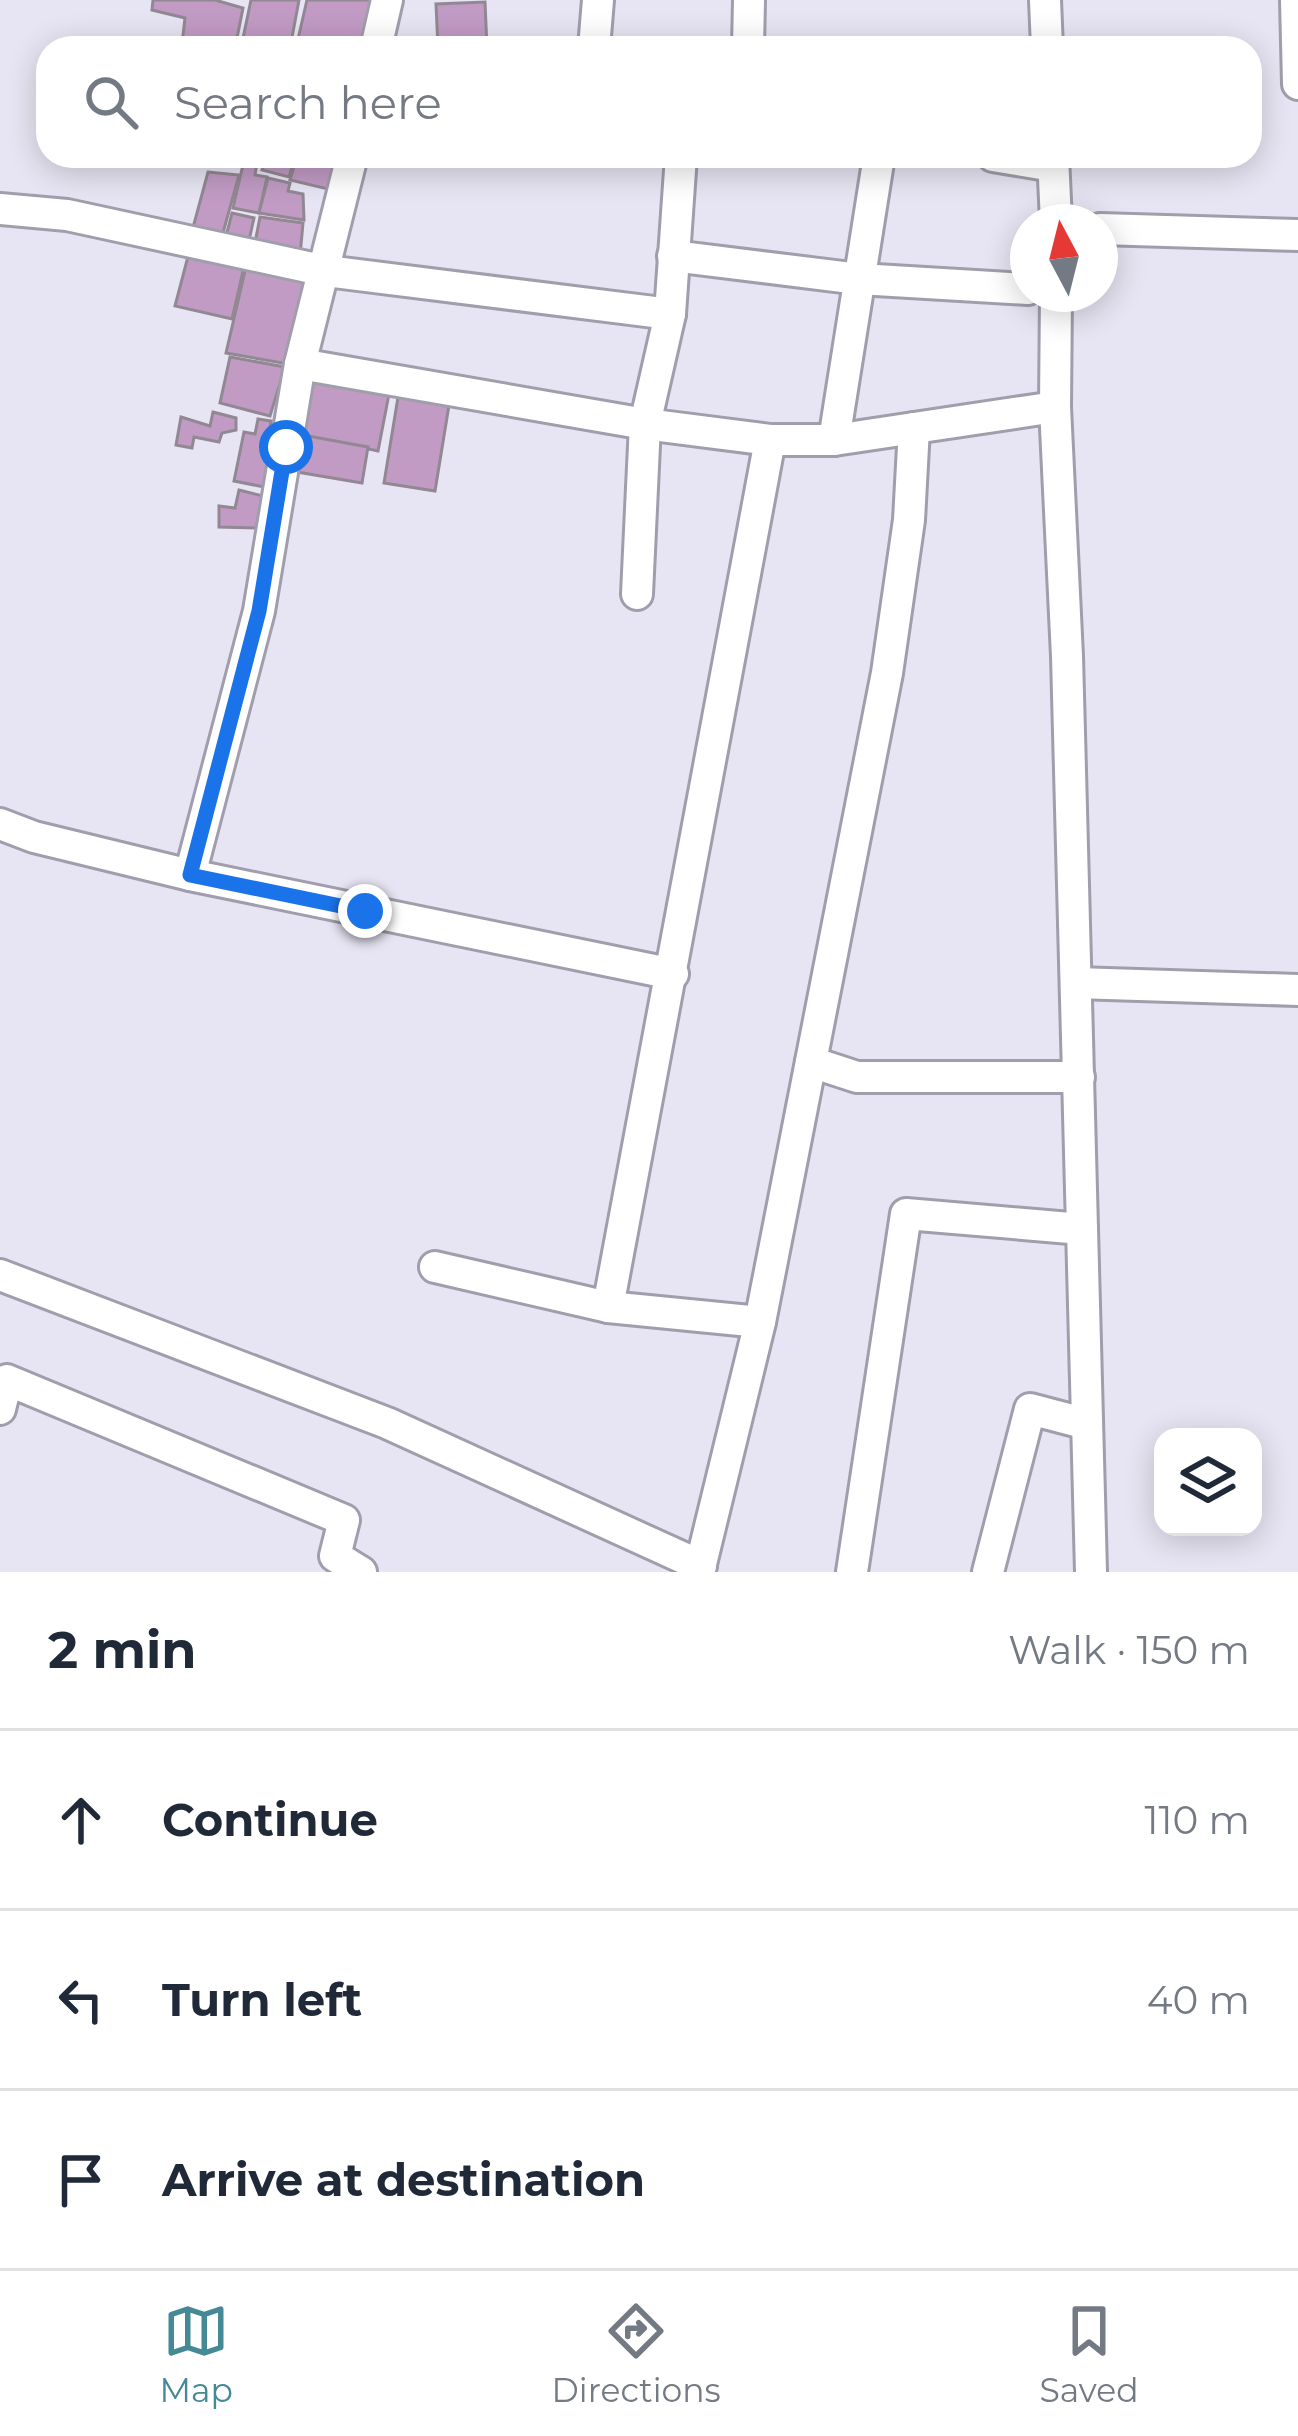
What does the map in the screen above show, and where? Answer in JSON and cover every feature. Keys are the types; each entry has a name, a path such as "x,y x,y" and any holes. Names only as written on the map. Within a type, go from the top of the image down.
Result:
{"street":[{"path":"379,36 387,0"},
{"path":"595,36 598,0"},
{"path":"748,36 749,0"},
{"path":"1045,0 1046,36"},
{"path":"1296,0 1298,84"},
{"path":"190,875 259,611 301,364 349,168"},
{"path":"637,594 645,424 670,314 680,168"},
{"path":"834,440 877,168"},
{"path":"1053,168 1055,204"},
{"path":"0,208 67,215 326,271 670,314"},
{"path":"1118,230 1298,235"},
{"path":"674,256 859,279 1010,288"},
{"path":"1056,312 1091,1572"},
{"path":"301,364 645,424 770,440 834,440 1055,406"},
{"path":"0,1275 387,1423 700,1569 760,1322 887,673 908,520 914,428"},
{"path":"608,1307 770,440"},
{"path":"0,824 34,837 190,875 673,974"},
{"path":"1076,982 1298,990"},
{"path":"811,1062 857,1077 1078,1077"},
{"path":"852,1572 906,1214 1082,1228"},
{"path":"435,1267 608,1307 760,1322"},
{"path":"2,1389 344,1520 335,1556 361,1572"},
{"path":"988,1572 1030,1409 1087,1424"}],"building":[{"path":"153,0 215,0 243,8 237,36 183,36 185,18 152,10"},
{"path":"251,0 299,0 292,36 244,36"},
{"path":"307,0 375,0 369,36 299,36"},
{"path":"485,2 486,36 437,36 436,4"},
{"path":"242,168 256,168 255,175 267,177 259,213 233,208"},
{"path":"263,168 292,168 289,177"},
{"path":"294,168 336,168 332,190 290,180"},
{"path":"208,172 239,175 221,240 191,235"},
{"path":"268,178 290,183 288,191 303,194 304,220 259,213"},
{"path":"232,213 254,218 248,245 225,240"},
{"path":"260,217 303,223 300,256 255,243"},
{"path":"191,245 246,258 232,319 175,306"},
{"path":"248,258 314,273 294,365 226,353"},
{"path":"230,357 285,367 270,416 220,403"},
{"path":"303,378 389,394 378,451 292,433"},
{"path":"399,391 450,399 435,491 384,483"},
{"path":"213,412 236,418 236,430 222,433 219,442 194,437 192,448 176,445 181,417 210,426"},
{"path":"258,419 271,421 268,440 273,441 264,487 234,481 244,432 255,434"},
{"path":"292,433 368,447 362,483 285,470"},
{"path":"239,490 263,496 256,528 219,527 219,506 235,508"}],"route":[{"path":"286,447 259,611 190,875 365,911"}]}
